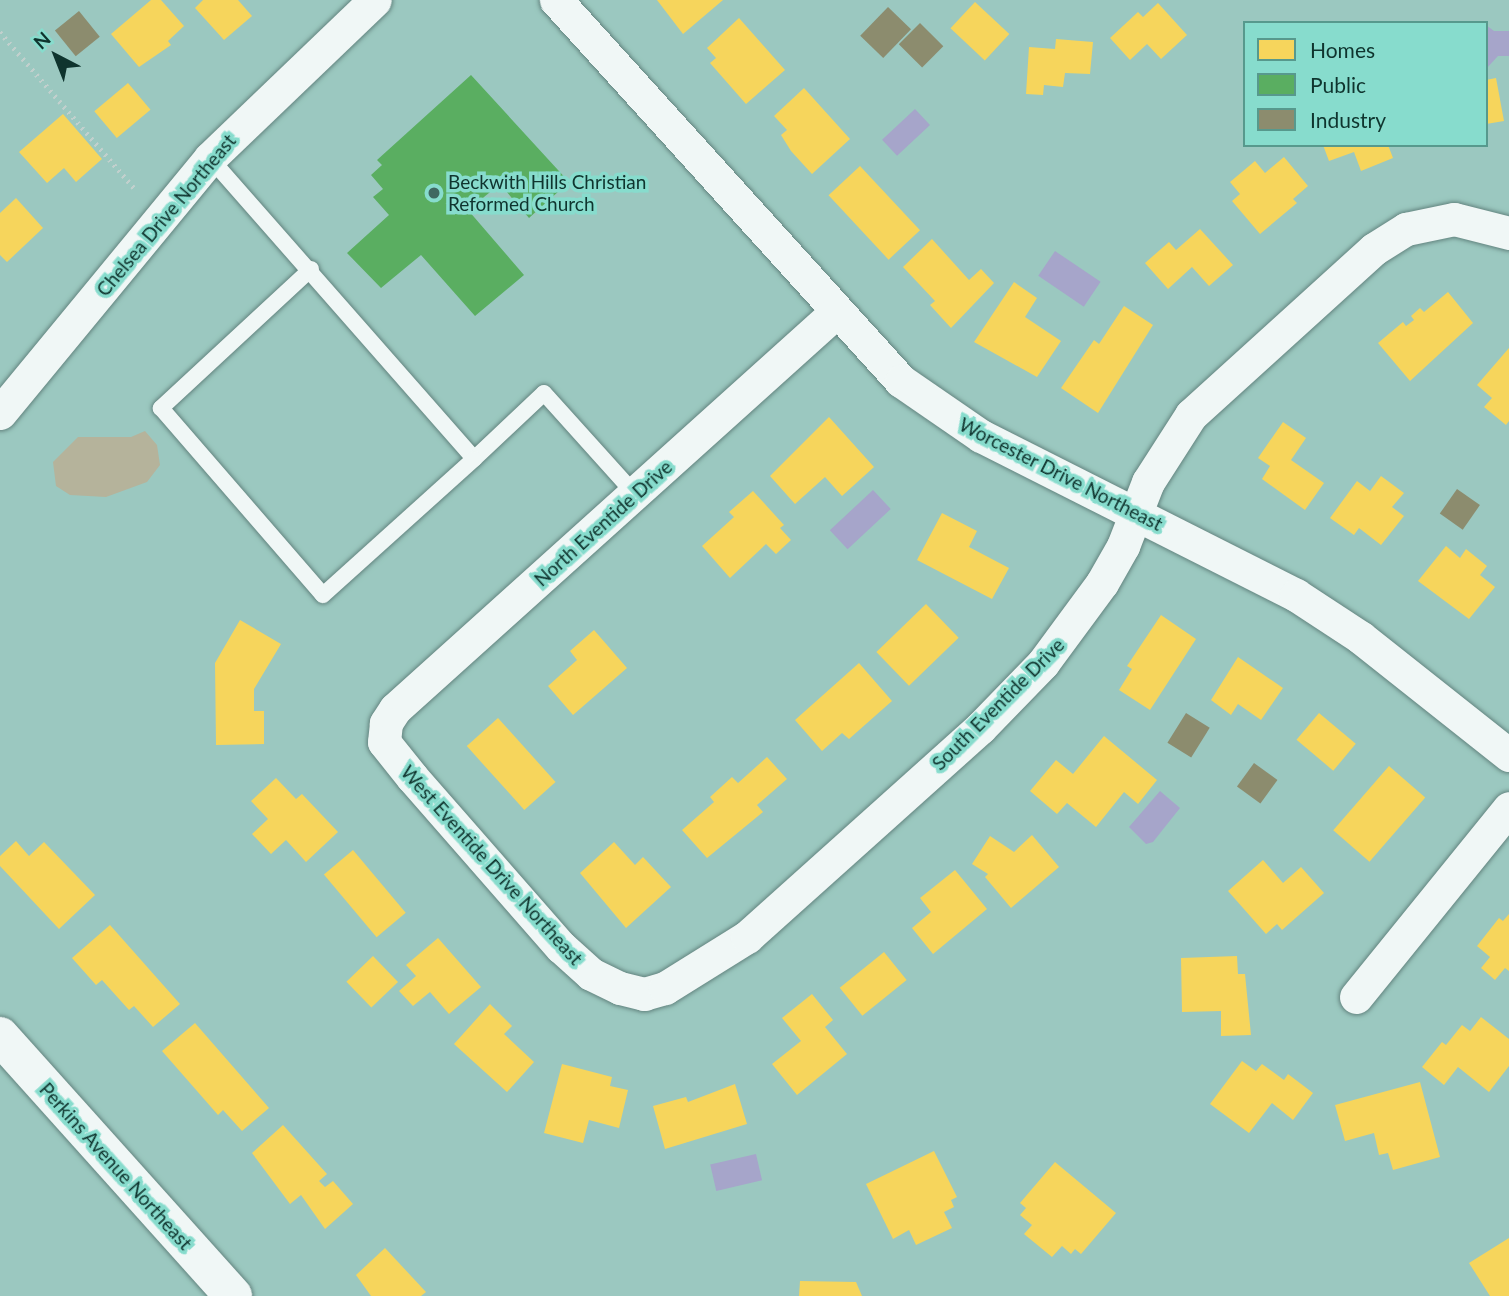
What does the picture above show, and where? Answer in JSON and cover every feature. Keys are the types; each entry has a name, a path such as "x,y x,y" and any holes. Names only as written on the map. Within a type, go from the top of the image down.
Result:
{"street":[{"name":"Chelsea Drive Northeast","path":"0,413 210,158 375,0"},
{"name":"Worcester Drive Northeast","path":"556,0 901,381 945,414 1265,576 1316,608 1509,755"},
{"name":"South Eventide Drive","path":"644,994 665,988 712,963 756,931 980,728 1067,633 1118,555 1148,482 1191,415 1374,249 1419,225 1454,219 1495,228"},
{"name":"North Eventide Drive","path":"384,742 386,723 395,709 836,312"},
{"name":"West Eventide Drive Northeast","path":"384,742 561,947 603,982 644,994"},
{"path":"1356,997 1509,808"},
{"name":"Perkins Avenue Northeast","path":"0,1036 233,1296"}],"lane":[{"path":"210,158 474,459"},
{"path":"311,270 160,408 323,595 544,393 635,494"}],"path":[{"path":"0,32 136,190"}],"shaded area":[{"path":"145,431 157,445 160,465 147,482 106,497 70,495 56,486 53,462 78,437 131,437"}],"water":[{"path":"1488,26 1494,31 1509,31 1509,56 1498,56 1488,67"},
{"path":"915,109 930,125 897,156 882,140"},
{"path":"1055,251 1101,282 1084,307 1038,276"},
{"path":"873,490 891,509 848,549 830,530"},
{"path":"1160,791 1180,808 1153,842 1146,844 1129,827"},
{"path":"756,1154 762,1180 716,1191 710,1165"}],"building: Homes":[{"path":"151,0 161,0 184,26 168,41 171,45 139,67 111,34"},
{"path":"203,0 238,0 252,16 224,40 195,8"},
{"path":"657,0 723,0 683,34"},
{"path":"975,2 1009,34 985,60 950,28"},
{"path":"1158,3 1187,35 1161,59 1147,44 1130,60 1110,38 1138,12 1143,17"},
{"path":"739,18 785,70 746,104 710,63 716,58 707,48"},
{"path":"1056,39 1093,42 1090,74 1065,73 1063,87 1044,85 1043,95 1026,94 1029,47 1055,49"},
{"path":"1496,78 1504,121 1488,124 1488,80"},
{"path":"128,83 150,110 117,138 94,111"},
{"path":"804,88 850,139 812,174 791,151 781,135 787,130 774,116"},
{"path":"63,114 102,159 76,182 64,168 47,183 19,152"},
{"path":"1324,147 1389,147 1393,158 1361,171 1354,152 1329,161"},
{"path":"1284,157 1308,186 1293,199 1297,203 1260,234 1232,201 1240,194 1230,182 1255,161 1265,173"},
{"path":"860,166 920,230 889,260 829,195"},
{"path":"16,198 43,228 7,262 0,255 0,213"},
{"path":"1200,229 1233,265 1209,286 1192,267 1168,289 1145,263 1169,242 1176,250"},
{"path":"932,239 969,280 981,269 994,283 951,328 930,305 935,301 903,267"},
{"path":"1014,282 1037,298 1025,317 1061,341 1037,377 974,342"},
{"path":"1448,292 1473,323 1410,381 1378,343 1403,322 1406,326 1414,320 1411,316 1420,308 1424,312"},
{"path":"1124,306 1153,325 1098,413 1061,388 1094,340 1099,344"},
{"path":"1509,348 1509,421 1506,425 1484,407 1492,398 1477,385"},
{"path":"829,417 874,467 842,496 825,477 795,504 770,476"},
{"path":"1283,422 1306,438 1291,460 1324,483 1305,510 1262,479 1270,466 1258,458"},
{"path":"1381,476 1404,493 1392,507 1404,516 1381,545 1359,528 1354,535 1330,518 1357,481 1370,491"},
{"path":"753,491 784,525 780,528 791,540 776,554 766,544 730,578 702,546 734,517 729,512"},
{"path":"942,513 977,531 969,547 1009,568 992,599 917,560"},
{"path":"1446,546 1460,558 1466,549 1487,566 1480,575 1495,587 1469,619 1418,581"},
{"path":"926,604 959,638 909,686 876,652"},
{"path":"1161,615 1196,639 1150,710 1119,690 1132,669 1127,666"},
{"path":"240,620 281,644 254,689 254,711 264,711 264,744 216,745 215,663"},
{"path":"594,630 627,668 573,715 548,686 577,660 570,651"},
{"path":"1238,657 1283,688 1261,720 1238,704 1231,715 1211,700"},
{"path":"859,663 892,701 849,739 842,733 822,751 795,720"},
{"path":"1319,713 1356,744 1333,771 1297,740"},
{"path":"498,718 556,782 524,810 467,746"},
{"path":"1104,736 1157,780 1138,804 1124,792 1096,827 1067,803 1057,814 1030,791 1056,760 1073,774"},
{"path":"767,757 787,779 757,805 763,812 707,858 682,830 714,802 710,797 732,777 738,783"},
{"path":"1389,766 1425,797 1369,862 1333,830"},
{"path":"276,778 296,799 302,794 338,832 306,862 286,840 271,854 252,834 268,819 251,801"},
{"path":"1032,835 1059,867 1011,908 985,877 988,874 972,864 990,836 1014,852"},
{"path":"16,841 29,856 44,842 95,895 59,929 0,866 0,856"},
{"path":"614,842 635,865 643,857 671,887 626,928 580,873"},
{"path":"353,850 406,913 377,937 324,874"},
{"path":"1263,860 1283,883 1301,867 1324,893 1282,930 1277,924 1266,934 1228,891"},
{"path":"955,870 987,909 933,954 912,928 931,912 920,898"},
{"path":"1509,914 1509,971 1505,968 1495,980 1481,968 1490,957 1477,946 1499,918 1503,921"},
{"path":"110,925 180,1004 153,1027 134,1006 129,1010 102,980 96,985 72,958"},
{"path":"438,938 481,987 449,1014 430,992 413,1006 399,991 416,976 406,965"},
{"path":"884,952 907,980 862,1016 840,988"},
{"path":"373,956 398,982 371,1008 346,982"},
{"path":"1237,956 1238,974 1245,974 1251,1035 1221,1036 1221,1011 1182,1012 1181,958"},
{"path":"812,994 833,1020 825,1027 847,1054 797,1095 772,1064 801,1041 782,1018"},
{"path":"490,1004 512,1026 504,1034 534,1062 507,1092 454,1044"},
{"path":"1481,1017 1509,1039 1509,1066 1489,1092 1458,1067 1444,1085 1422,1067 1442,1042 1446,1045 1462,1025 1470,1031"},
{"path":"195,1023 269,1108 242,1131 223,1110 218,1115 162,1051"},
{"path":"1242,1061 1256,1071 1262,1064 1284,1080 1288,1074 1313,1093 1293,1120 1272,1103 1249,1133 1210,1104"},
{"path":"562,1064 612,1077 610,1086 628,1090 619,1128 589,1120 583,1143 544,1133"},
{"path":"1420,1082 1440,1157 1393,1170 1388,1153 1379,1155 1374,1133 1345,1141 1335,1105"},
{"path":"735,1084 747,1124 665,1149 653,1106 686,1097 688,1102"},
{"path":"283,1125 327,1174 319,1181 325,1187 333,1181 353,1204 325,1229 301,1195 290,1204 252,1153"},
{"path":"934,1151 957,1197 951,1200 954,1207 944,1212 952,1228 916,1245 909,1230 893,1239 866,1184"},
{"path":"1055,1162 1116,1213 1081,1254 1075,1249 1071,1254 1062,1246 1052,1257 1024,1234 1032,1225 1020,1215 1026,1208 1020,1203"},
{"path":"1509,1238 1509,1296 1490,1296 1469,1263"},
{"path":"385,1248 426,1292 421,1296 371,1296 356,1275"},
{"path":"800,1281 856,1282 862,1296 799,1296"}],"building: Public":[{"name":"Beckwith Hills Christian Reformed Church","path":"471,75 569,182 529,218 500,184 468,210 524,275 475,316 421,255 381,288 347,253 389,215 373,197 383,189 371,175 382,165 377,160"}],"building: Industry":[{"path":"888,7 911,29 883,58 860,36"},
{"path":"79,11 100,37 76,56 55,31"},
{"path":"920,23 943,46 922,68 899,44"},
{"path":"1457,489 1480,505 1463,530 1440,514"},
{"path":"1186,713 1210,728 1191,758 1167,743"},
{"path":"1254,763 1277,780 1260,804 1237,786"}],"place":[{"name":"Beckwith Hills Christian Reformed Church","path":"434,193"}]}
